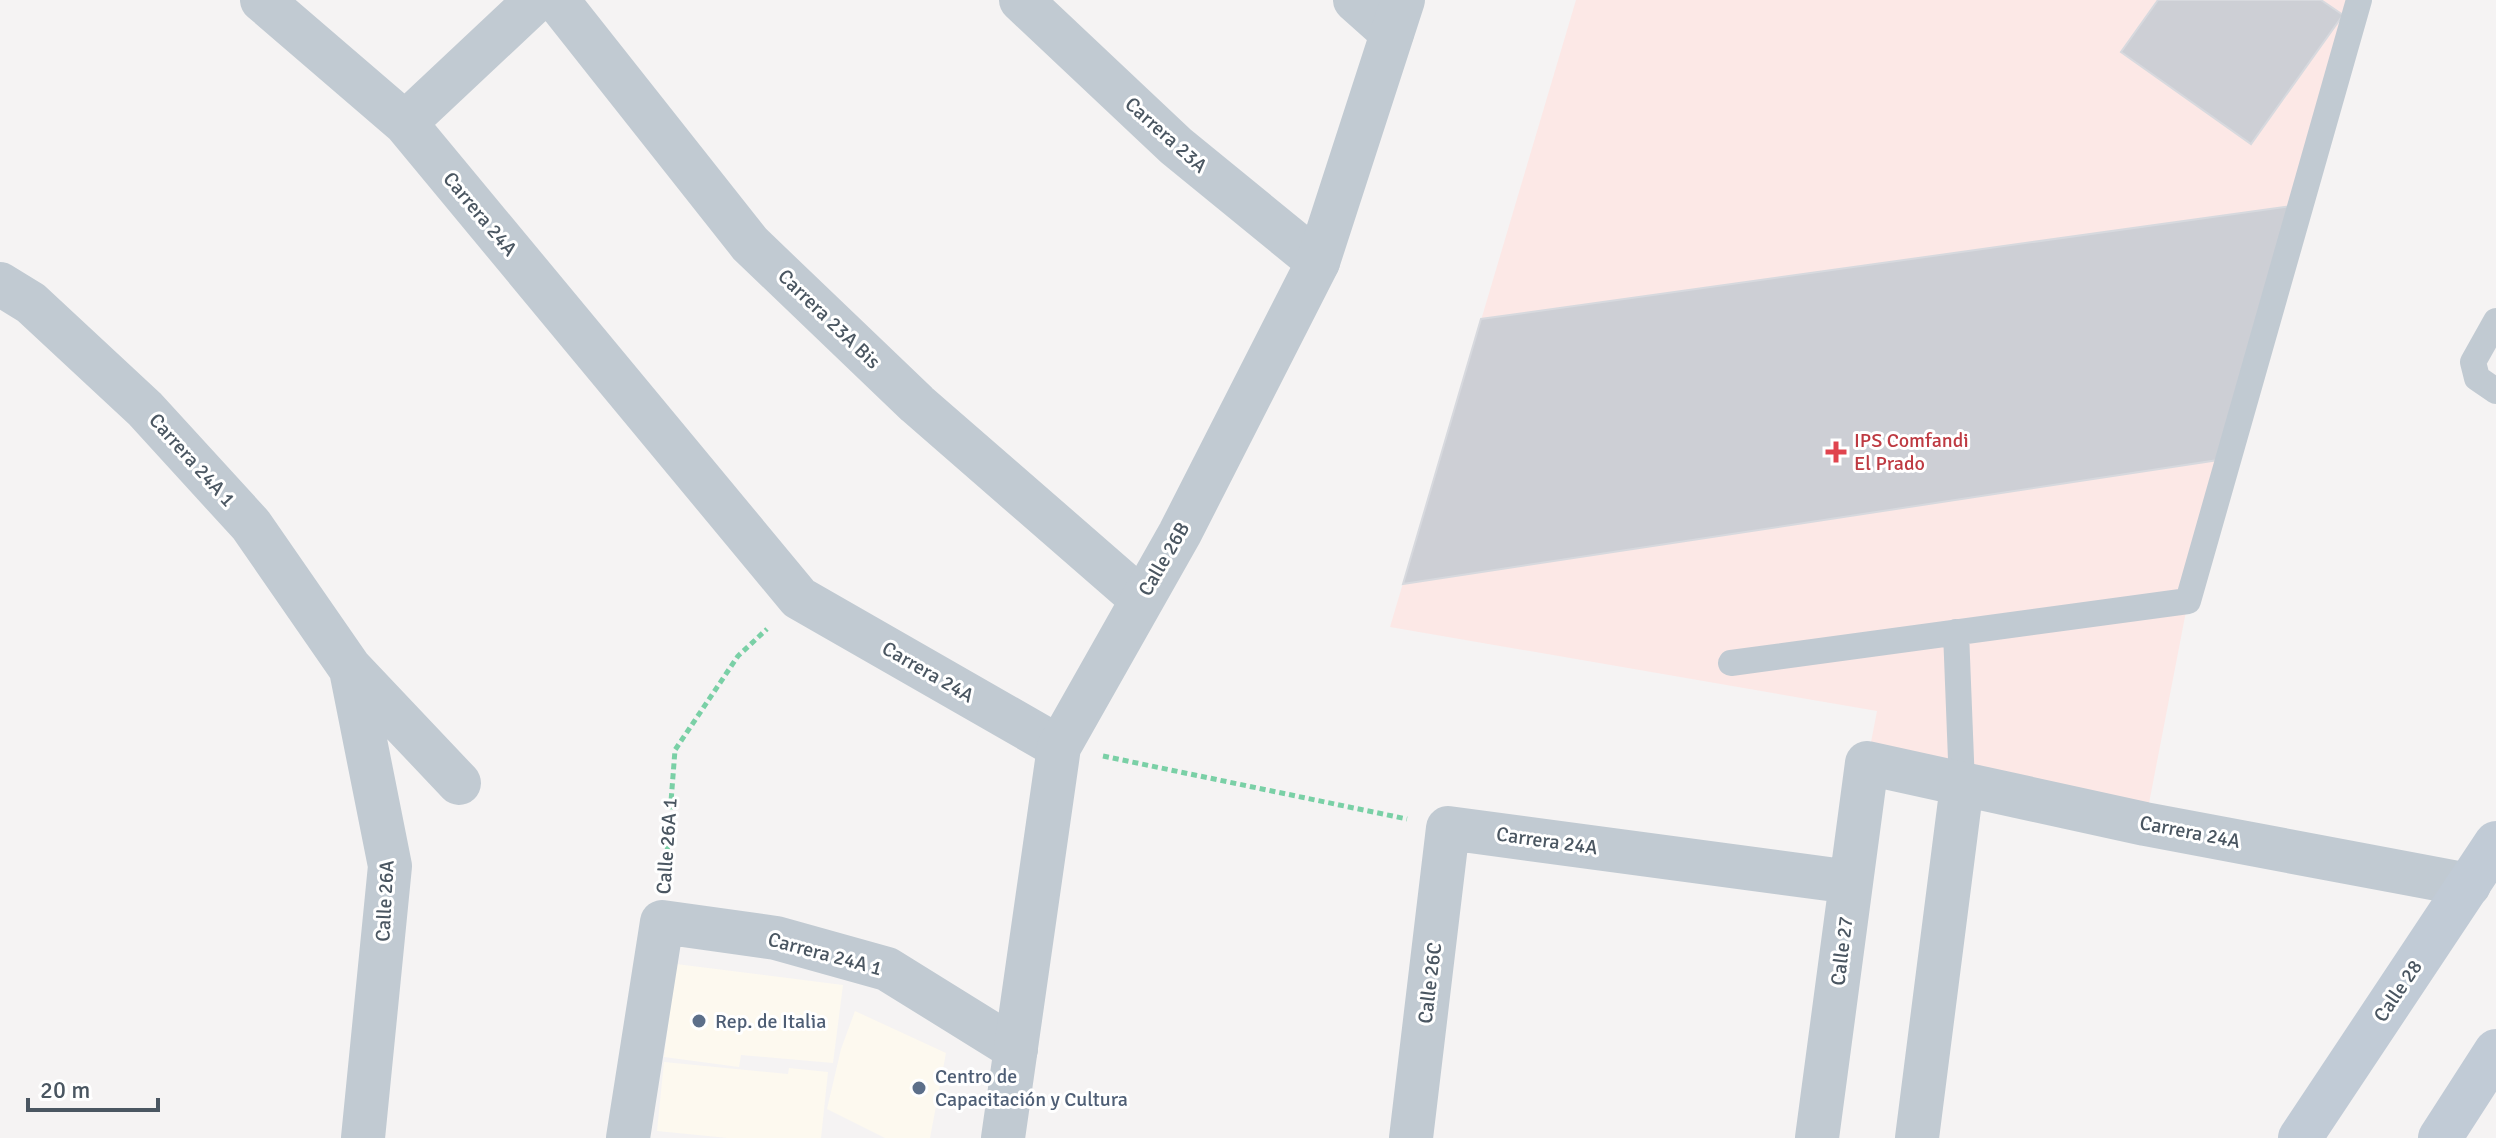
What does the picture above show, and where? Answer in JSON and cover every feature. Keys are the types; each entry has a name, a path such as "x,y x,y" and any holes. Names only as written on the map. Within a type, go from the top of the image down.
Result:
{"main road":[{"name":"Calle 28","path":"2300,1138 2496,843"},
{"path":"2449,1135 2496,1051"}],"street":[{"name":"Carrera 24A","path":"262,0 405,123 799,598 1059,747"},
{"path":"405,123 536,0"},
{"name":"Carrera 23A Bis","path":"557,0 750,244 917,404 1141,599"},
{"name":"Carrera 23A","path":"1021,0 1176,146 1318,262"},
{"path":"1355,0 1398,17"},
{"name":"Calle 26B","path":"1003,1138 1059,747 1180,533 1318,262 1398,17"},
{"name":"Carrera 24A 1","path":"0,284 31,303 145,409 251,525 350,668"},
{"path":"350,668 459,783"},
{"name":"Calle 26A","path":"350,668 390,866 363,1138"},
{"name":"Carrera 24A","path":"1867,763 2145,824 2469,885"},
{"name":"Calle 27","path":"1817,1138 1867,763"},
{"path":"1917,1138 1962,785"},
{"name":"Carrera 24A","path":"1448,828 1851,882"},
{"name":"Calle 26C","path":"1411,1138 1448,828"},
{"name":"Carrera 24A 1","path":"662,922 776,938 887,969 1016,1049"},
{"name":"Calle 26A 1","path":"628,1138 662,922"}],"lane":[{"path":"1731,663 2188,601 2359,0"},
{"path":"2496,321 2473,362 2477,378 2496,391"},
{"path":"1956,632 1962,785"}],"path":[{"name":"Calle 26A 1","path":"662,922 675,750 738,656 799,598"},
{"path":"1059,747 1448,828"}],"shaded area":[{"name":"IPS Comfandi El Prado","path":"1576,0 2359,0 2188,601 2145,824 1867,763 1877,711 1390,627"},
{"path":"676,964 843,985 833,1063 741,1055 739,1067 664,1057"},
{"path":"855,1011 946,1053 930,1138 885,1138 827,1109 841,1049"},
{"path":"664,1062 788,1074 789,1068 828,1072 821,1138 728,1138 657,1131"}],"building":[{"path":"2158,0 2321,0 2343,15 2251,144 2121,52"},
{"path":"2291,206 2218,460 1403,584 1481,319"}],"place":[{"name":"IPS Comfandi El Prado","path":"1836,452"},
{"name":"Rep. de Italia","path":"699,1021"},
{"name":"Centro de Capacitación y Cultura","path":"919,1088"}]}
